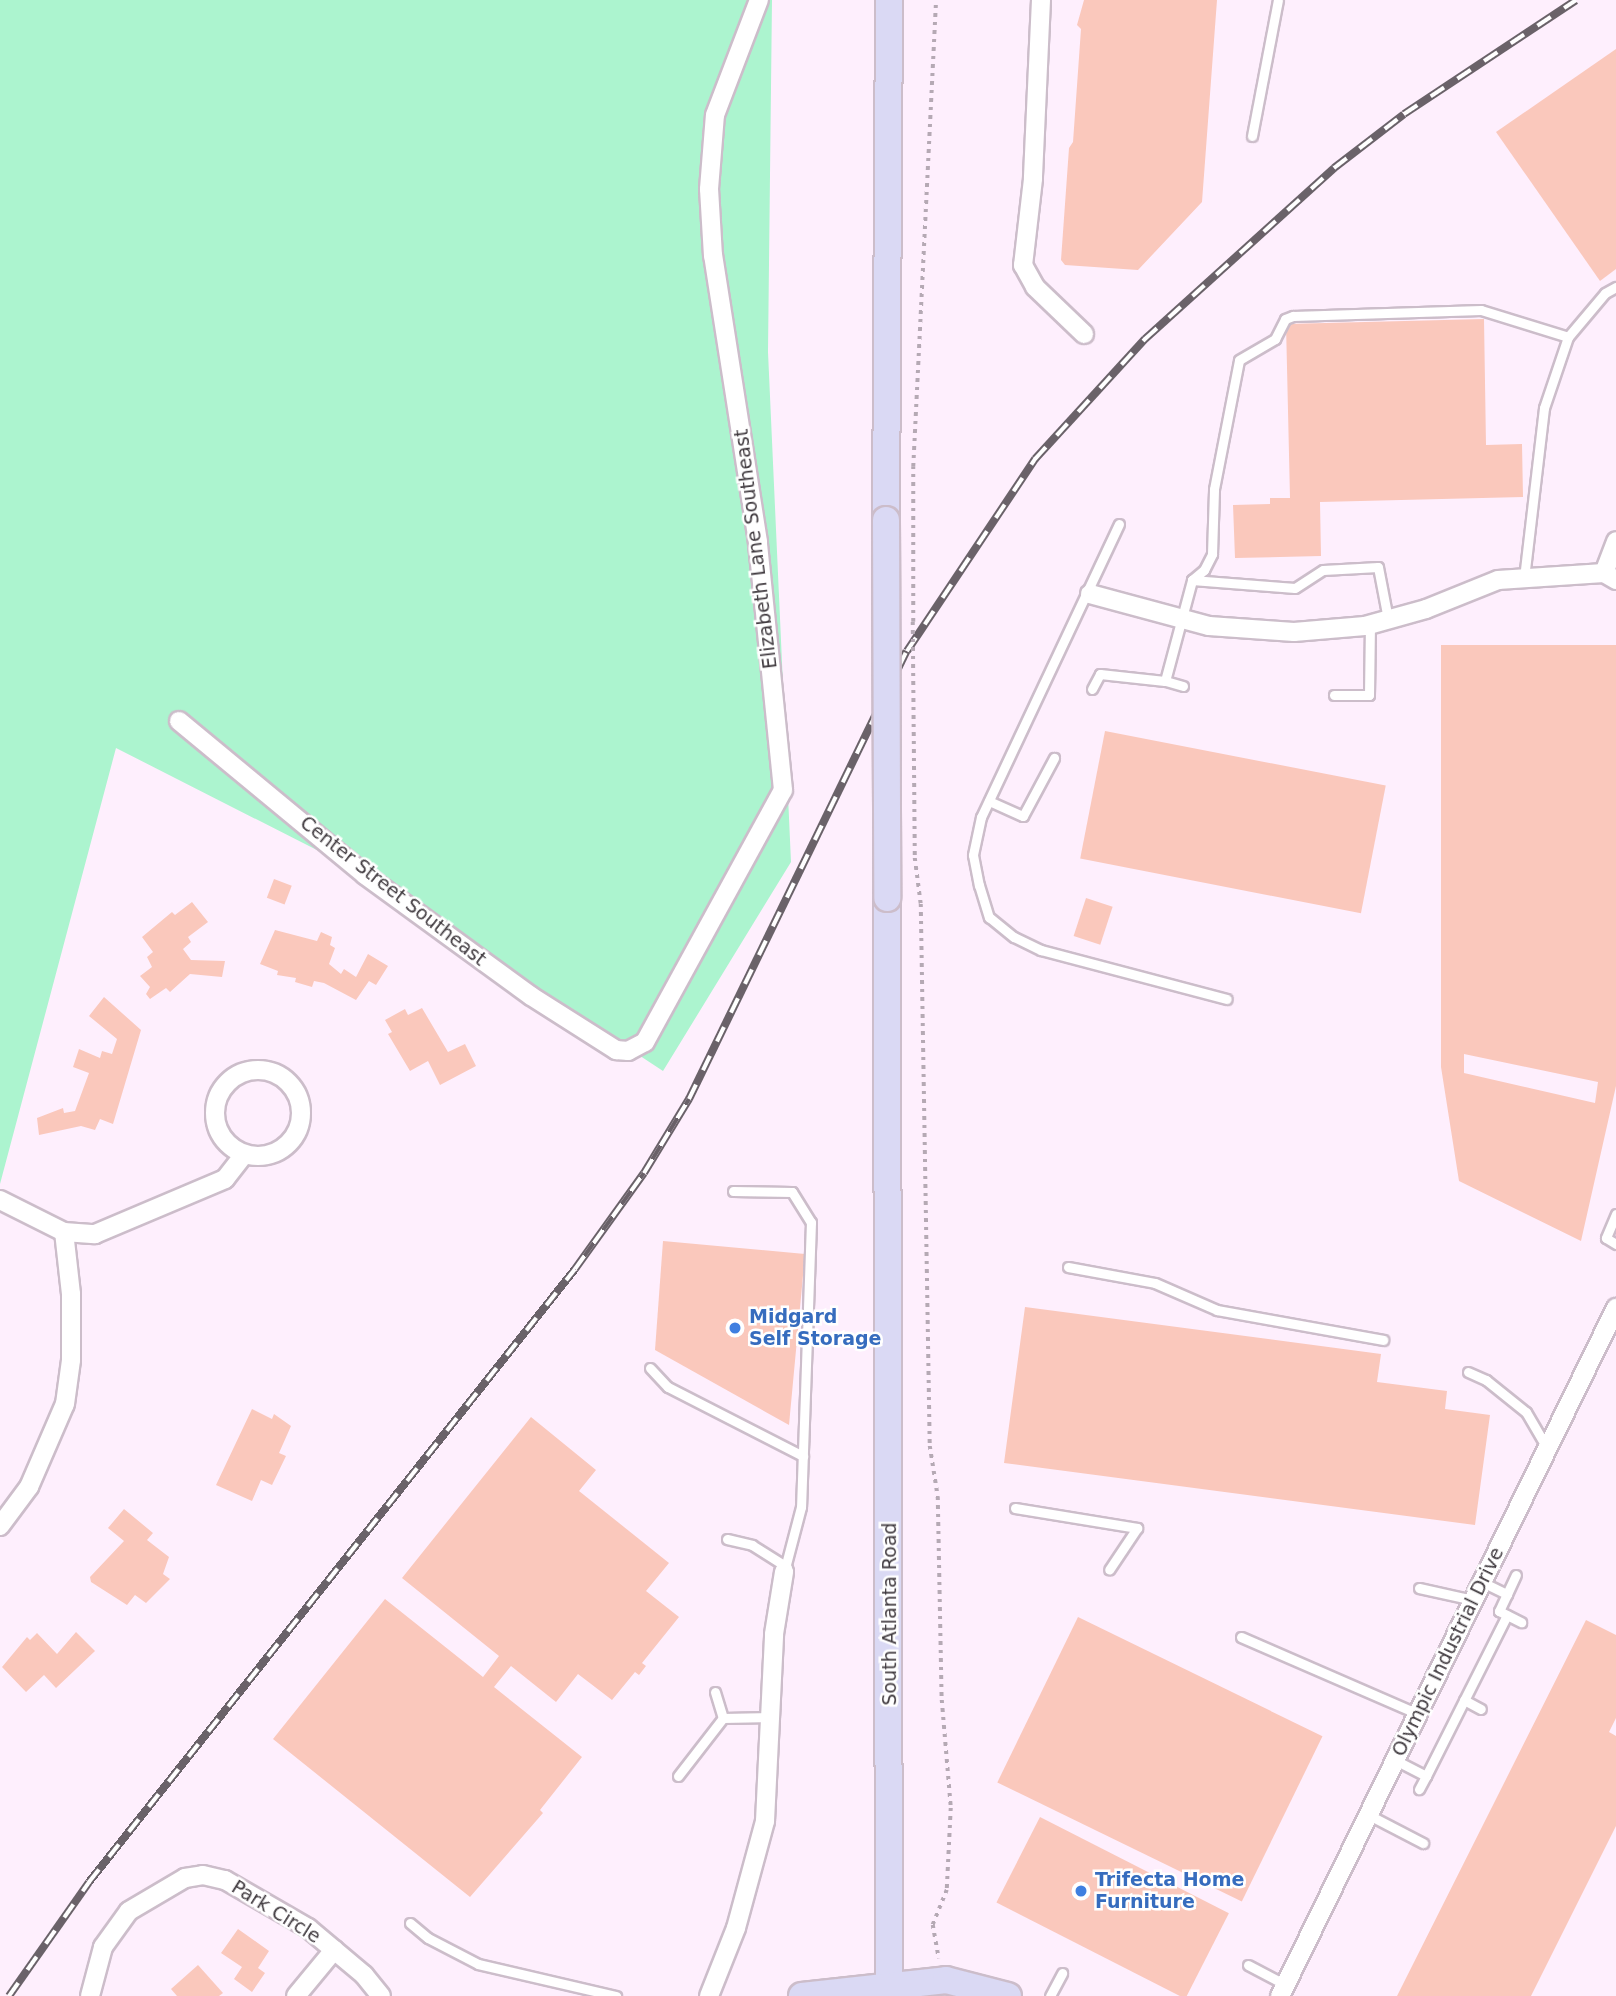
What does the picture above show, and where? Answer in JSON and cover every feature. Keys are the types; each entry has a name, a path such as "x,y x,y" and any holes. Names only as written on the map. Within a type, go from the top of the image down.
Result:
{"main road":[{"name":"South Atlanta Road","path":"889,0 886,520 889,1991"},
{"path":"802,1996 889,1991 946,1980 1008,1996"}],"street":[{"name":"Elizabeth Lane Southeast","path":"616,1050 636,1049 660,1020 783,790 758,542 713,256 709,189 715,115 759,0"},
{"path":"1041,0 1033,178 1023,265 1035,287 1084,334"},
{"path":"1090,594 1209,626 1294,632 1379,622 1498,580 1610,577 1616,541"},
{"name":"Center Street Southeast","path":"179,721 365,875 531,996 616,1050"},
{"path":"0,1200 65,1232 95,1234 172,1205 225,1179 244,1155 277,1153 298,1130 300,1103 292,1086 276,1073 249,1070 234,1076 220,1090 215,1107 218,1130 231,1148 244,1155"},
{"path":"0,1526 29,1486 65,1404 71,1360 72,1294 65,1232"},
{"name":"Olympic Industrial Drive","path":"1282,1993 1616,1308"},
{"path":"709,1996 736,1928 765,1821 774,1634 786,1570"},
{"name":"Park Circle","path":"90,1996 93,1971 116,1926 147,1898 185,1878 203,1875 225,1880 277,1908 334,1950 381,1996"},
{"path":"296,1996 334,1950"}],"lane":[{"path":"1252,136 1278,0"},
{"path":"1524,578 1544,408 1568,337 1605,293 1616,287"},
{"path":"1165,681 1184,619 1192,580 1204,570 1212,554 1214,489 1239,360 1275,339 1285,319 1481,310 1568,337"},
{"path":"1119,524 1090,594 989,801 973,855 989,916 1041,950 1227,999"},
{"path":"1192,580 1295,587 1323,570 1378,567 1379,622 1369,695 1334,695"},
{"path":"1092,689 1100,674 1165,681 1183,686"},
{"path":"989,801 1023,816 1054,758"},
{"path":"727,1539 752,1545 786,1570 798,1531 811,1222 792,1192 733,1191"},
{"path":"1616,1214 1606,1238 1616,1244"},
{"path":"1068,1267 1155,1283 1217,1310 1383,1340"},
{"path":"650,1368 668,1387 803,1455"},
{"path":"1468,1372 1486,1380 1526,1412 1547,1448"},
{"path":"1015,1508 1137,1528 1109,1570"},
{"path":"1516,1576 1499,1611 1521,1622"},
{"path":"1482,1582 1507,1594"},
{"path":"1419,1588 1474,1600"},
{"path":"1419,1789 1507,1615"},
{"path":"1241,1637 1418,1714"},
{"path":"715,1692 723,1718"},
{"path":"1464,1700 1481,1709"},
{"path":"723,1718 772,1717"},
{"path":"678,1776 723,1718"},
{"path":"1395,1760 1426,1776"},
{"path":"1369,1815 1423,1843"},
{"path":"410,1923 428,1938 478,1964 616,1996"},
{"path":"1248,1965 1282,1993"},
{"path":"1050,1996 1062,1973"}],"path":[{"path":"936,0 913,467 912,622 915,858 921,904 930,1446 938,1497 942,1700 951,1808 947,1890 933,1925 934,1940 946,1980"}],"green space":[{"path":"0,0 772,0 768,352 791,862 663,1071 364,874 116,748 0,1184"}],"building":[{"path":"1084,0 1217,0 1202,202 1138,270 1065,265 1061,260 1081,29 1077,25"},
{"path":"1616,49 1616,269 1600,281 1496,132"},
{"path":"1484,319 1486,445 1522,444 1523,497 1320,502 1321,556 1235,558 1233,505 1270,504 1270,498 1290,498 1286,324"},
{"path":"1441,645 1616,645 1616,1086 1581,1241 1459,1181 1441,1067","holes":["1464,1054 1598,1082 1595,1103 1464,1073"]},
{"path":"1105,731 1386,786 1361,913 1080,859"},
{"path":"274,879 292,886 285,904 267,898"},
{"path":"1086,898 1113,907 1100,945 1074,936"},
{"path":"192,902 208,922 188,937 191,942 183,949 191,960 225,961 222,977 190,974 170,992 166,988 150,999 146,994 150,987 140,976 152,967 147,957 153,952 142,937 172,912 175,915"},
{"path":"275,930 317,941 321,932 332,937 330,945 335,948 329,964 341,974 344,969 356,977 368,954 388,966 376,985 369,981 356,1000 324,983 314,981 312,987 295,982 296,978 277,975 278,971 260,964"},
{"path":"104,997 141,1030 113,1124 100,1119 95,1130 81,1126 39,1135 37,1118 63,1108 64,1113 75,1111 89,1073 73,1067 79,1049 100,1058 102,1051 112,1054 117,1039 89,1016"},
{"path":"422,1008 448,1052 465,1044 476,1066 440,1085 428,1061 410,1071 388,1034 392,1032 385,1020 405,1009 408,1015"},
{"path":"663,1241 805,1254 789,1425 655,1350"},
{"path":"1025,1307 1381,1354 1377,1382 1447,1391 1445,1409 1490,1415 1475,1525 1004,1463"},
{"path":"252,1409 272,1419 274,1414 291,1426 279,1453 286,1456 272,1485 261,1480 252,1501 216,1485"},
{"path":"531,1417 596,1470 579,1491 669,1563 646,1591 679,1617 642,1663 646,1666 639,1675 635,1672 612,1700 578,1674 556,1702 511,1666 494,1687 582,1757 540,1810 543,1813 470,1897 273,1739 385,1599 483,1677 499,1656 402,1578"},
{"path":"124,1509 153,1533 147,1540 169,1557 163,1574 170,1579 146,1603 135,1595 127,1605 91,1582 90,1577 124,1541 108,1528"},
{"path":"1078,1617 1322,1736 1242,1902 997,1782"},
{"path":"1586,1620 1616,1635 1616,1718 1609,1732 1616,1736 1616,1826 1531,1996 1397,1996"},
{"path":"76,1632 95,1651 56,1688 44,1675 26,1692 2,1667 27,1637 30,1640 37,1633 57,1654"},
{"path":"1040,1817 1229,1913 1187,1996 1180,1996 996,1903"},
{"path":"238,1929 269,1951 258,1968 265,1973 252,1992 234,1979 242,1967 221,1953"},
{"path":"198,1965 223,1993 219,1996 177,1996 171,1989"}],"railway":[{"path":"9,1996 89,1882 575,1269 644,1173 689,1099 907,651 1035,459 1145,339 1334,168 1404,114 1576,0"}],"place":[{"name":"Midgard Self Storage","path":"735,1328"},
{"name":"Trifecta Home Furniture","path":"1081,1891"}]}
